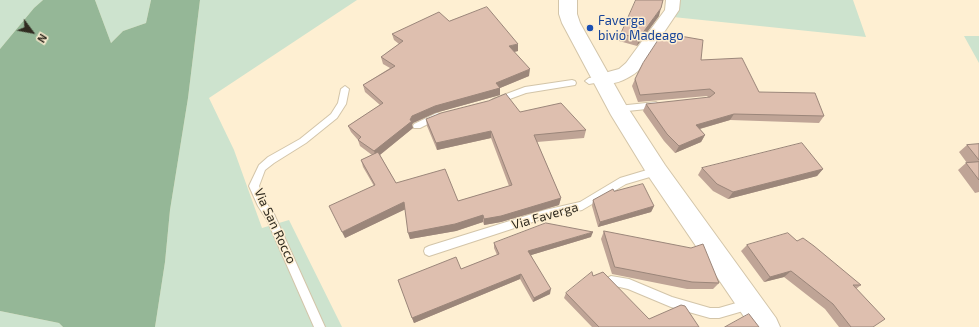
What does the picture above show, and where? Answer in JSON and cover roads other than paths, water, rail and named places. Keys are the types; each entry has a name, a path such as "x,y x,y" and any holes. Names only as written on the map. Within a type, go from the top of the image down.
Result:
{"street":[{"path":"568,0 568,14 571,23 596,80 618,109 657,171 767,327"},
{"path":"596,80 625,72 638,61 672,10 673,0"}],"lane":[{"path":"488,104 525,90 572,83"},
{"name":"Via San Rocco","path":"320,327 270,217 261,203 254,186 262,168 271,160 303,142 334,116 342,104 345,89"},
{"path":"618,109 662,104"},
{"path":"417,126 445,114"},
{"name":"Via Faverga","path":"429,251 545,214 582,206 623,181 657,171"},
{"path":"611,281 629,284 672,302 710,313 719,313 751,304"}],"place":[{"name":"Faverga bivio Madeago","path":"590,28"}]}
